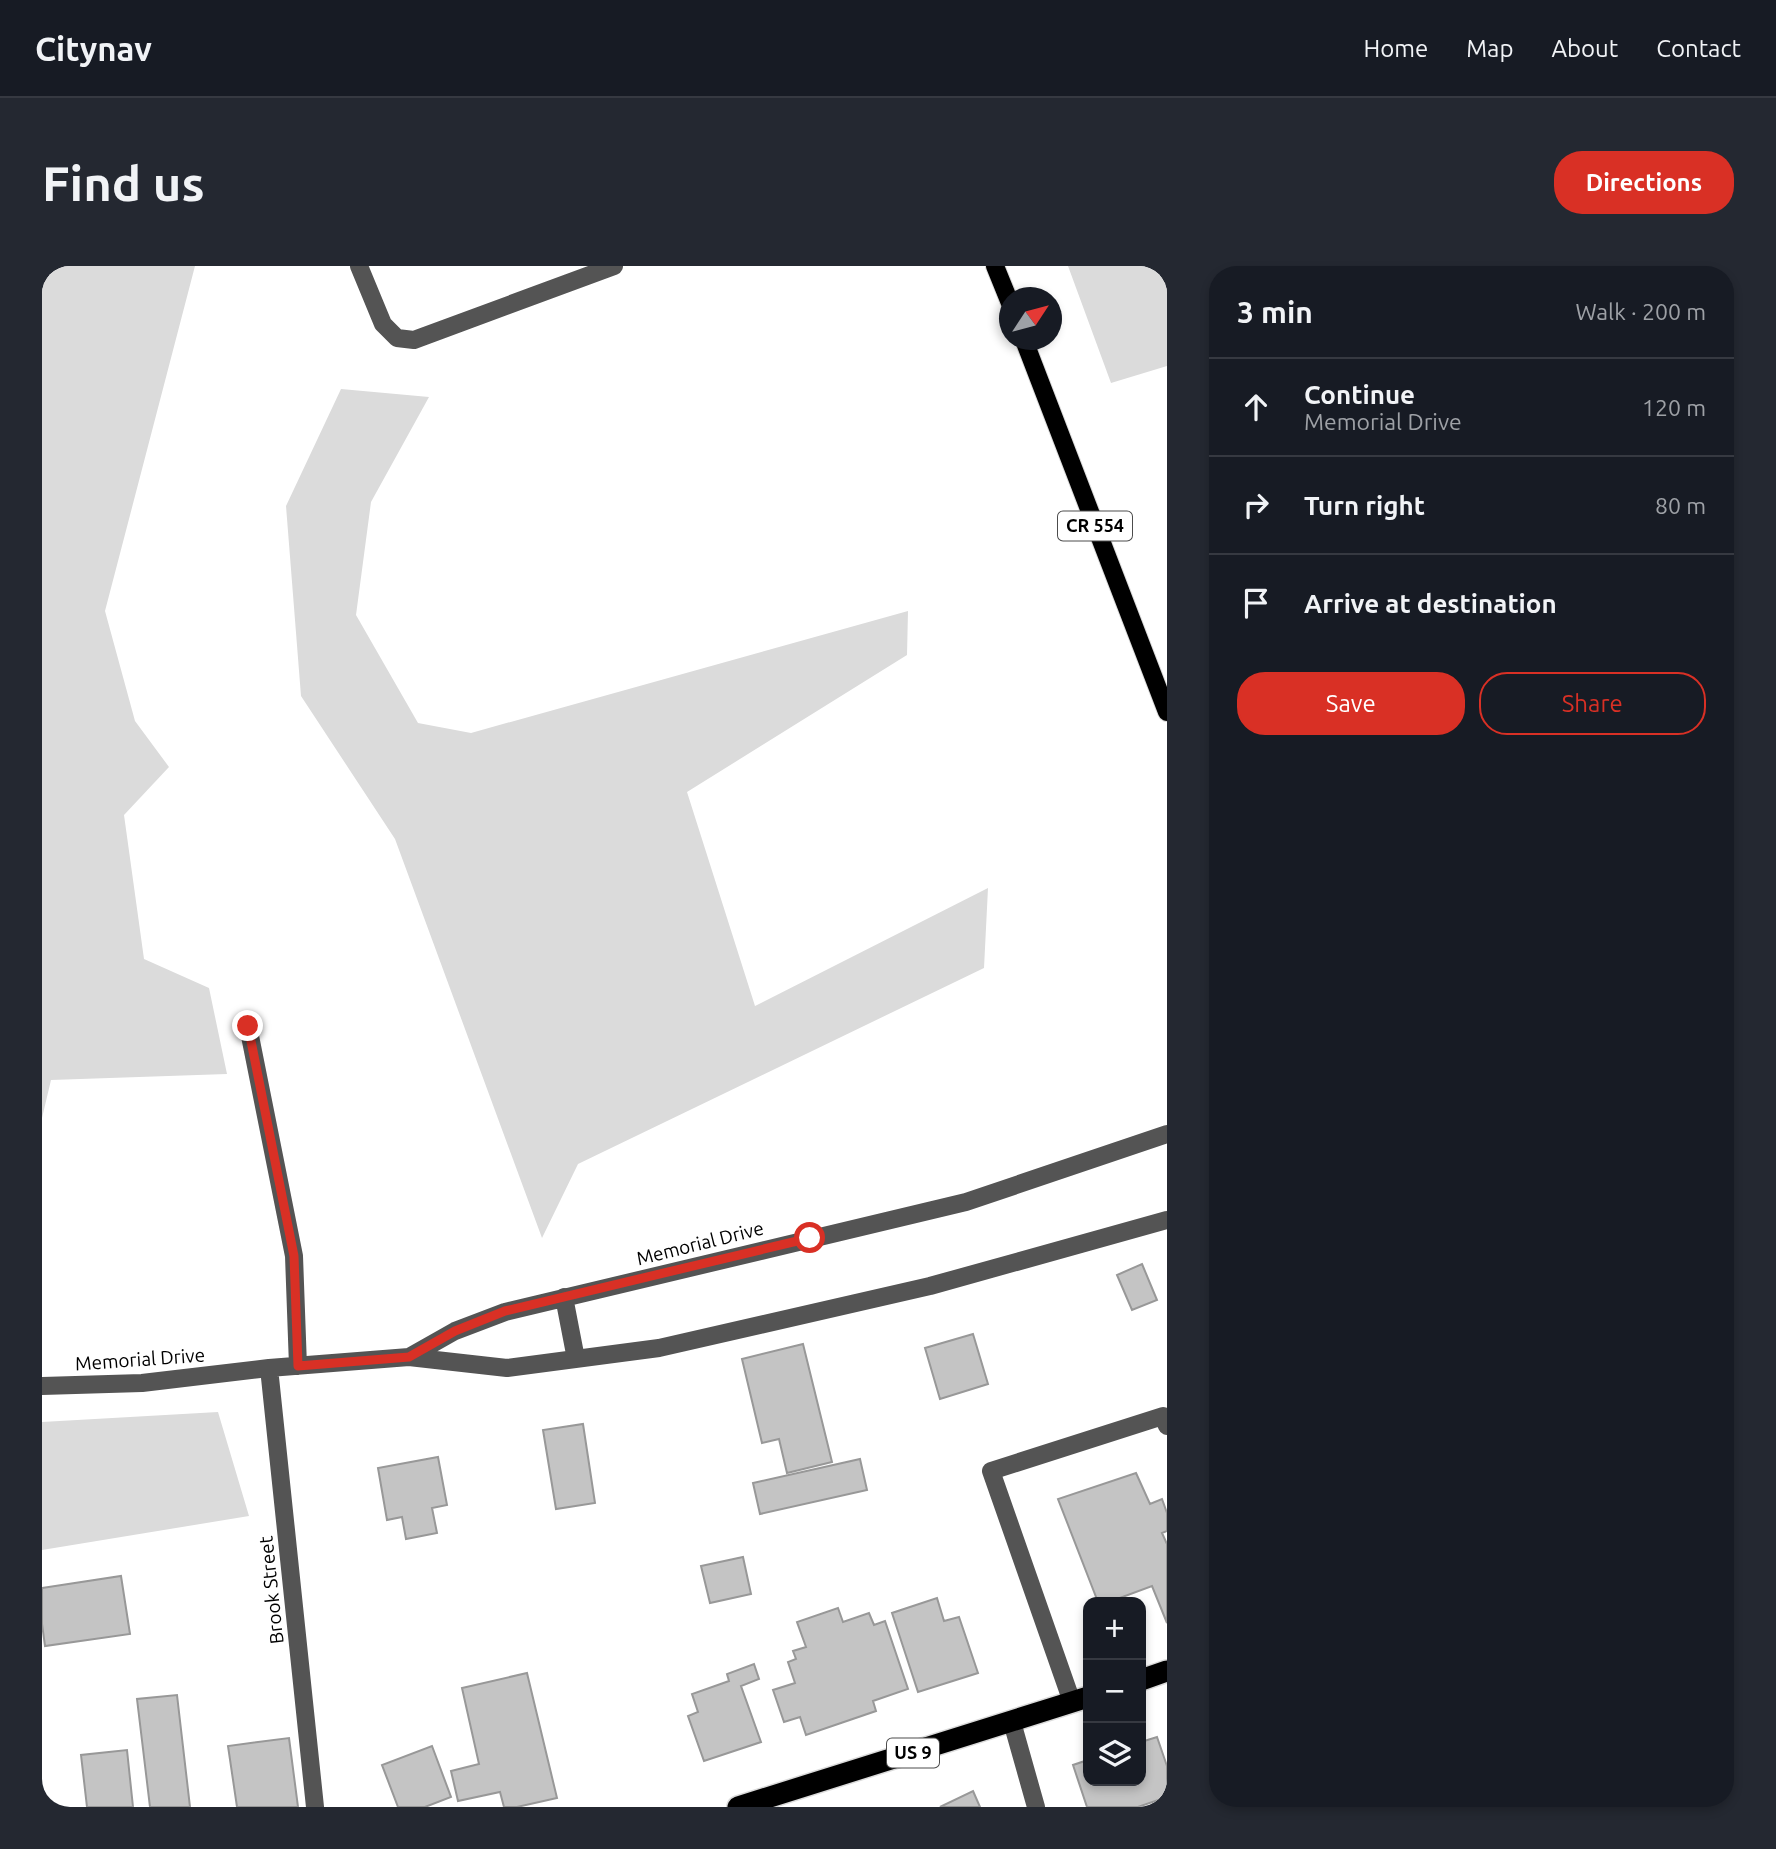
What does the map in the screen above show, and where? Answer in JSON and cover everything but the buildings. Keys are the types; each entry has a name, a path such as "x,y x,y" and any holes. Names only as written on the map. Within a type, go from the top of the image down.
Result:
{"highway":[{"path":"1146,1677 1167,1671"},
{"name":"US 9","path":"738,1807 1080,1700"}],"main road":[{"path":"995,266 1004,287"},
{"name":"CR 554","path":"1028,350 1167,712"}],"street":[{"path":"359,266 383,324 397,338 414,340 614,266"},
{"path":"248,1026 294,1256 298,1366"},
{"name":"Memorial Drive","path":"409,1357 455,1331 505,1311 966,1202 1167,1134"},
{"name":"Memorial Drive","path":"42,1386 142,1383 269,1368 409,1357 507,1368 659,1348 930,1286 1167,1220"},
{"path":"564,1297 576,1359"},
{"name":"Brook Street","path":"269,1368 315,1807"},
{"path":"1080,1700 990,1471 1163,1416 1167,1426"},
{"path":"1012,1722 1036,1807"}],"shaded area":[{"path":"42,266 195,266 105,611 135,721 169,767 124,815 144,959 209,988 227,1074 51,1080 42,1118"},
{"path":"1068,266 1167,266 1167,366 1111,383"},
{"path":"341,389 429,397 371,502 356,615 418,723 471,733 908,611 907,655 687,792 755,1006 988,888 984,968 578,1164 542,1238 395,839 301,696 286,506"},
{"path":"218,1412 249,1516 42,1550 42,1422"}],"route":[{"path":"248,1026 294,1256 298,1366 409,1357 455,1331 505,1311 810,1238"}]}
